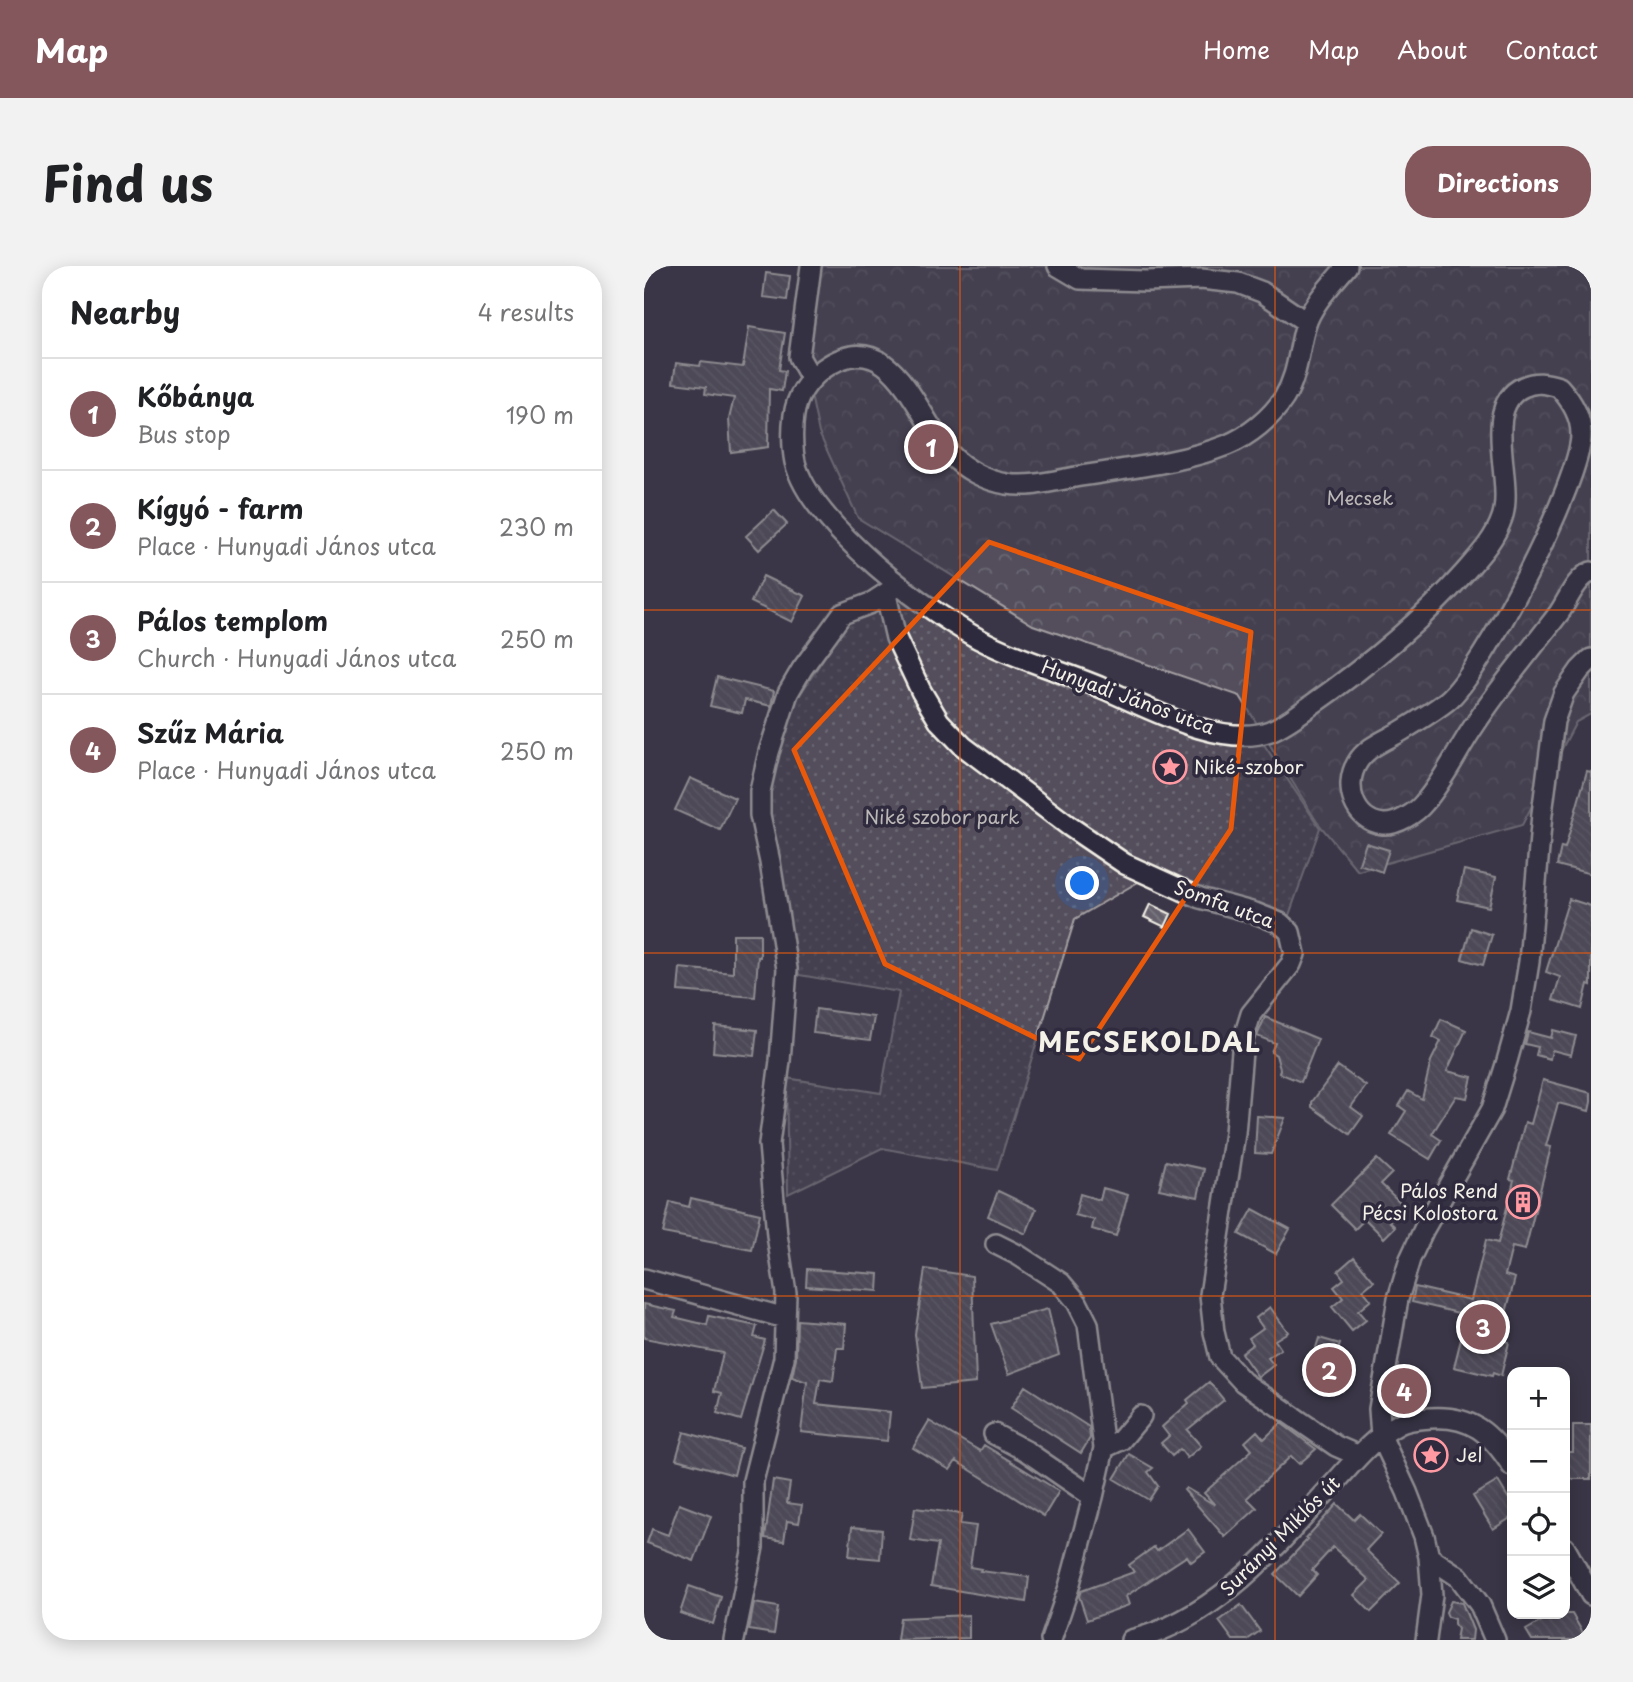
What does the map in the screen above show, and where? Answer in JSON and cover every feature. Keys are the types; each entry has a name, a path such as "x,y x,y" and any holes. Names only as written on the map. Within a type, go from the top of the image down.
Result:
{"street":[{"path":"811,266 799,357 811,379 843,359 867,357 878,360 894,371 907,388 947,451 974,473 1008,484 1033,484 1161,463 1229,444 1249,433 1272,414 1286,396 1299,363 1306,322 1347,266"},
{"path":"1058,266 1080,279 1201,279 1238,283 1262,292 1306,322"},
{"name":"Hunyadi János utca","path":"811,379 799,397 794,416 796,465 808,490 848,541 892,590 990,645 1192,725 1246,735 1272,730 1327,694 1402,634 1448,591 1483,551 1502,518 1507,496 1501,435 1506,403 1513,393 1534,383 1559,387 1573,405 1581,433 1578,451 1553,521 1478,664 1449,700 1365,752 1351,774 1349,784 1352,798 1358,809 1373,822 1398,822 1422,806 1449,768 1475,723 1564,606 1579,582 1591,572"},
{"path":"734,1640 753,1548 753,1481 784,1358 786,1293 777,1235 769,1144 780,1061 787,969 760,815 760,791 788,693 802,668 842,614 892,590"},
{"name":"Somfa utca","path":"892,590 896,638 920,691 939,721 963,746 1069,826 1125,864 1200,898 1255,913 1279,923 1290,932 1295,954 1291,964 1251,1014 1243,1040 1235,1133 1210,1295 1214,1332 1220,1357 1243,1382 1336,1446 1359,1456"},
{"path":"1426,1640 1432,1595 1429,1557 1407,1492 1381,1436 1379,1409 1398,1299 1410,1259 1424,1229 1492,1109 1514,1036 1529,962 1542,814 1554,722 1564,693 1591,659"},
{"path":"996,1244 1060,1283 1077,1302 1088,1324 1104,1448 1069,1587 1051,1640"},
{"path":"644,1279 785,1318"},
{"path":"1104,1448 1121,1440 1141,1416"},
{"name":"Surányi Miklós út","path":"1131,1640 1149,1636 1225,1593 1292,1529 1359,1456 1381,1436 1400,1424 1434,1418 1463,1420 1480,1428 1499,1445 1507,1458"},
{"path":"994,1434 1026,1451 1093,1497"},
{"path":"1569,1556 1591,1595"},
{"path":"1429,1557 1459,1577 1480,1605 1494,1640"}],"highlighted area":[{"path":"989,542 1251,632 1231,829 1079,1059 885,964 794,750"}],"green space":[{"name":"Mecsek","path":"810,266 1591,266 1591,714 1576,722 1522,825 1358,871 1317,822 1240,696 1033,625 858,518 819,433 801,348"},
{"name":"Niké szobor park","path":"897,592 972,646 1063,686 1238,745 1263,743 1320,828 1288,918 1145,878 1075,919 997,1170 882,1148 788,1194 786,1078 881,1093 899,992 799,975 768,808 783,721 851,616"}],"building":[{"path":"766,273 790,276 787,300 763,297"},
{"path":"749,327 785,333 779,370 785,371 782,391 769,389 768,447 731,452 729,419 734,398 705,394 706,387 673,383 676,363 700,366 701,362 743,367"},
{"path":"774,510 787,524 759,550 746,536"},
{"path":"763,576 805,596 792,622 751,602"},
{"path":"717,677 774,691 771,706 745,700 742,713 710,706"},
{"path":"1587,771 1591,772 1591,874 1557,865 1561,847 1565,848"},
{"path":"690,778 735,798 720,830 675,810"},
{"path":"1366,843 1389,850 1382,872 1359,864"},
{"path":"1464,870 1496,877 1489,907 1457,900"},
{"path":"1569,899 1591,906 1591,985 1588,984 1582,1009 1553,1000 1560,977 1546,972"},
{"path":"1150,904 1171,914 1165,927 1144,917"},
{"path":"1471,928 1492,935 1483,965 1462,959"},
{"path":"733,934 760,934 755,997 678,991 680,968 733,973"},
{"path":"816,1009 874,1017 870,1040 813,1033"},
{"path":"1265,1017 1318,1039 1301,1082 1279,1073 1276,1055 1271,1052 1275,1043 1257,1036"},
{"path":"1441,1019 1466,1030 1447,1071 1472,1077 1467,1098 1456,1096 1432,1134 1441,1140 1430,1159 1391,1135 1406,1111 1399,1106 1408,1091 1422,1099 1431,1061 1441,1041 1433,1037"},
{"path":"715,1026 757,1030 754,1056 713,1052"},
{"path":"1553,1030 1576,1036 1571,1055 1552,1050 1550,1059 1536,1055 1538,1047 1525,1044 1528,1032 1551,1038"},
{"path":"1338,1066 1366,1086 1351,1107 1363,1116 1350,1134 1312,1107 1312,1102"},
{"path":"1543,1080 1591,1093 1589,1111 1558,1103 1546,1146 1551,1147 1525,1250 1512,1247 1505,1275 1515,1278 1499,1340 1509,1342 1501,1376 1454,1367 1467,1315 1412,1302 1415,1287 1471,1300 1486,1240 1498,1243 1514,1180 1510,1179 1525,1122 1531,1124"},
{"path":"1257,1116 1285,1118 1271,1154 1255,1153"},
{"path":"1377,1159 1392,1173 1381,1184 1405,1207 1390,1222 1395,1227 1384,1238 1365,1219 1355,1229 1331,1205"},
{"path":"1166,1161 1204,1169 1198,1197 1159,1189"},
{"path":"1103,1188 1128,1195 1116,1236 1092,1229 1094,1220 1075,1215 1080,1194 1100,1200"},
{"path":"998,1191 1036,1209 1026,1234 988,1216"},
{"path":"691,1198 760,1214 752,1250 663,1233 670,1202 689,1207"},
{"path":"1253,1209 1290,1229 1276,1254 1239,1234"},
{"path":"1354,1257 1374,1281 1363,1290 1371,1300 1358,1311 1366,1320 1352,1331 1332,1307 1343,1298 1334,1287 1344,1279 1338,1271"},
{"path":"807,1269 879,1274 878,1291 806,1286"},
{"path":"925,1269 972,1276 976,1383 922,1388 915,1334"},
{"path":"644,1304 676,1311 674,1317 707,1325 709,1316 757,1326 754,1337 765,1340 741,1420 717,1413 722,1393 714,1391 723,1353 644,1338"},
{"path":"1270,1307 1288,1332 1275,1340 1281,1349 1268,1358 1274,1365 1258,1377 1241,1353 1253,1344 1249,1338 1263,1328 1256,1318"},
{"path":"1048,1309 1059,1355 1009,1374 991,1324"},
{"path":"797,1320 846,1324 844,1348 837,1348 833,1381 820,1379 816,1404 890,1412 887,1441 801,1432 807,1382 792,1377 796,1358"},
{"path":"1319,1338 1340,1344 1336,1356 1351,1361 1342,1391 1306,1380"},
{"path":"1209,1382 1224,1400 1187,1430 1201,1446 1187,1458 1180,1449 1172,1456 1161,1443 1169,1436 1162,1427 1189,1403 1187,1400"},
{"path":"1025,1386 1089,1427 1090,1438 1081,1453 1011,1408"},
{"path":"929,1421 980,1451 984,1445 1059,1491 1044,1516 956,1461 950,1470 913,1448"},
{"path":"1281,1423 1316,1449 1299,1464 1291,1456 1247,1498 1257,1508 1225,1537 1184,1490 1186,1488 1215,1505 1204,1493 1252,1450 1245,1442 1257,1431 1264,1439"},
{"path":"1573,1425 1591,1425 1591,1479 1570,1479 1570,1452 1573,1452"},
{"path":"684,1432 741,1448 734,1475 676,1459"},
{"path":"1129,1454 1153,1468 1148,1472 1158,1486 1149,1500 1114,1479"},
{"path":"773,1480 790,1483 787,1503 802,1505 799,1523 787,1521 784,1541 765,1538"},
{"path":"1498,1481 1507,1496 1507,1520 1493,1529 1473,1496"},
{"path":"679,1504 711,1516 694,1561 647,1543 652,1529 668,1535"},
{"path":"1337,1504 1354,1520 1360,1514 1381,1534 1366,1550 1400,1583 1371,1612 1354,1595 1369,1580 1333,1547 1312,1570 1317,1575 1298,1596 1275,1574"},
{"path":"915,1508 962,1514 960,1524 976,1526 970,1567 981,1569 980,1571 1029,1577 1026,1602 931,1586 938,1544 910,1540"},
{"path":"852,1527 882,1530 880,1559 849,1556"},
{"path":"1188,1529 1205,1552 1191,1562 1187,1556 1126,1596 1129,1605 1087,1620 1079,1596 1081,1591 1134,1572 1129,1565 1154,1547 1157,1551"},
{"path":"689,1586 721,1597 713,1624 680,1613"},
{"path":"1451,1601 1462,1603 1473,1630 1472,1640 1456,1640 1458,1629 1454,1619 1448,1617 1446,1612"},
{"path":"754,1603 778,1607 774,1634 749,1630"},
{"path":"1241,1605 1260,1631 1247,1640 1233,1640 1219,1621"},
{"path":"1572,1614 1587,1640 1532,1640 1526,1630 1545,1619 1570,1619"},
{"path":"969,1615 969,1638 897,1640 900,1618"}],"place":[{"name":"Kőbánya","path":"931,447"},
{"name":"Niké-szobor","path":"1170,767"},
{"name":"Pálos Rend Pécsi Kolostora","path":"1523,1202"},
{"name":"Pálos templom","path":"1483,1327"},
{"name":"Kígyó - farm","path":"1329,1370"},
{"name":"Szűz Mária","path":"1404,1391"},
{"name":"Jel","path":"1431,1455"}],"district":[{"name":"MECSEKOLDAL","path":"1150,1043"}]}
